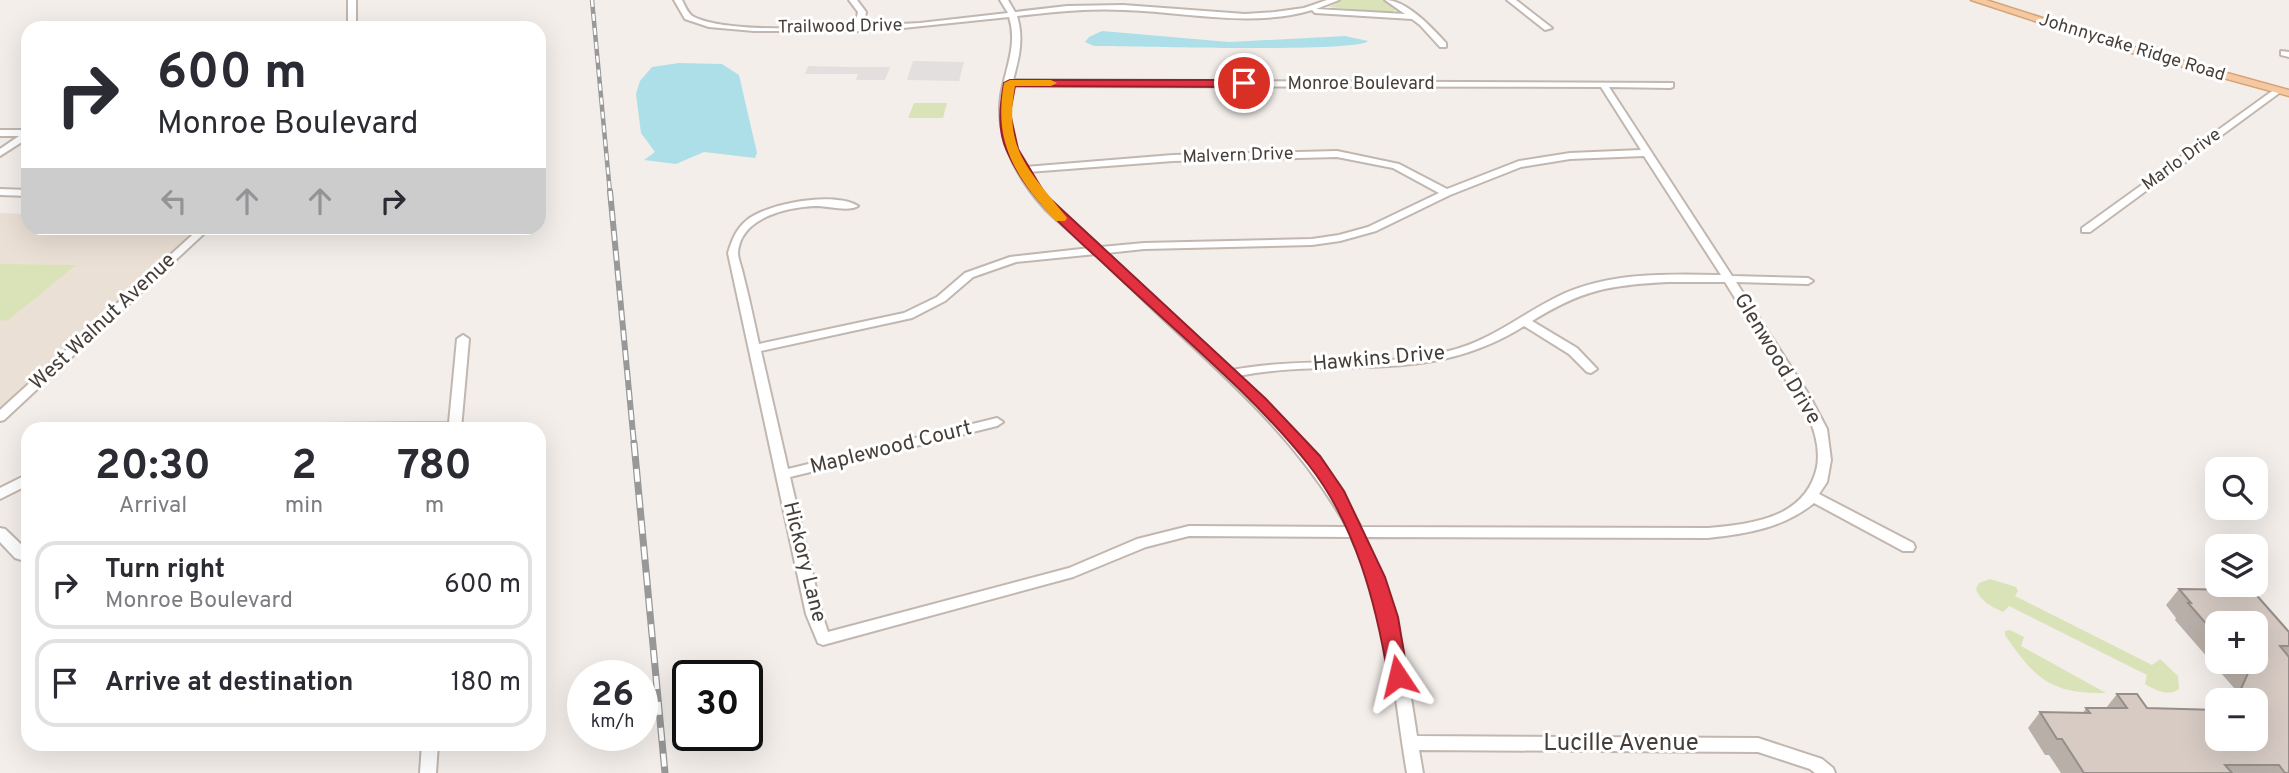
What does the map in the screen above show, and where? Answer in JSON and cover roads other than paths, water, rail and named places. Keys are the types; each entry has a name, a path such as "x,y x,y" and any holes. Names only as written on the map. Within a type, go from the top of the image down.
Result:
{"main road":[{"name":"Johnnycake Ridge Road","path":"1976,0 2284,92"}],"street":[{"path":"352,0 352,21"},
{"name":"Trailwood Drive","path":"678,0 688,17 709,25 859,28 1107,7 1221,17 1299,11"},
{"path":"853,0 862,12 859,28"},
{"path":"1004,0 1014,14 1019,32 1004,113 1012,149 1022,170 1056,214 1101,252 1131,284 1229,374 1314,460 1338,495 1356,531 1388,617 1416,773"},
{"path":"1299,11 1335,0"},
{"path":"1390,0 1415,17 1443,45"},
{"path":"1511,0 1548,28"},
{"path":"1299,11 1415,17"},
{"name":"Monroe Boulevard","path":"1010,83 1670,85"},
{"name":"Glenwood Drive","path":"1603,84 1803,395 1821,432 1825,465 1814,497"},
{"name":"Marlo Drive","path":"2086,230 2284,92"},
{"path":"0,133 21,134"},
{"path":"0,153 21,139"},
{"path":"756,348 908,316 941,299 969,275 998,263 1144,246 1312,242 1340,238 1387,223 1447,192 1519,164 1570,156 1645,153"},
{"name":"Malvern Drive","path":"1022,170 1173,158 1337,154 1396,166 1447,192"},
{"path":"15,192 21,188"},
{"path":"0,192 21,192"},
{"name":"Hickory Lane","path":"853,206 816,202 783,208 752,221 741,231 733,253 785,474 814,614 823,639 1073,572 1165,536 1204,531 1356,531"},
{"name":"West Walnut Avenue","path":"0,417 197,235"},
{"name":"Hawkins Drive","path":"1229,374 1258,367 1429,359 1491,341 1574,293 1601,285 1638,281 1808,281"},
{"path":"1523,321 1573,351 1591,369"},
{"path":"456,422 463,340"},
{"name":"Maplewood Court","path":"785,474 997,422"},
{"path":"0,494 21,483"},
{"path":"1356,531 1739,531 1793,513 1814,497 1908,547"},
{"path":"0,533 21,554"},
{"name":"Lucille Avenue","path":"1409,743 1758,745 1816,764 1827,773"},
{"path":"428,773 430,751"}],"water":[{"path":"1102,31 1229,42 1345,36 1368,41 1355,45 1286,48 1094,46 1085,42"},
{"path":"679,63 722,64 739,75 757,153 755,158 704,152 676,164 644,160 655,152 641,133 636,94 640,81 652,67"}],"railway":[{"path":"592,0 610,193"},
{"path":"610,191 634,444"},
{"path":"634,443 665,773"}]}
